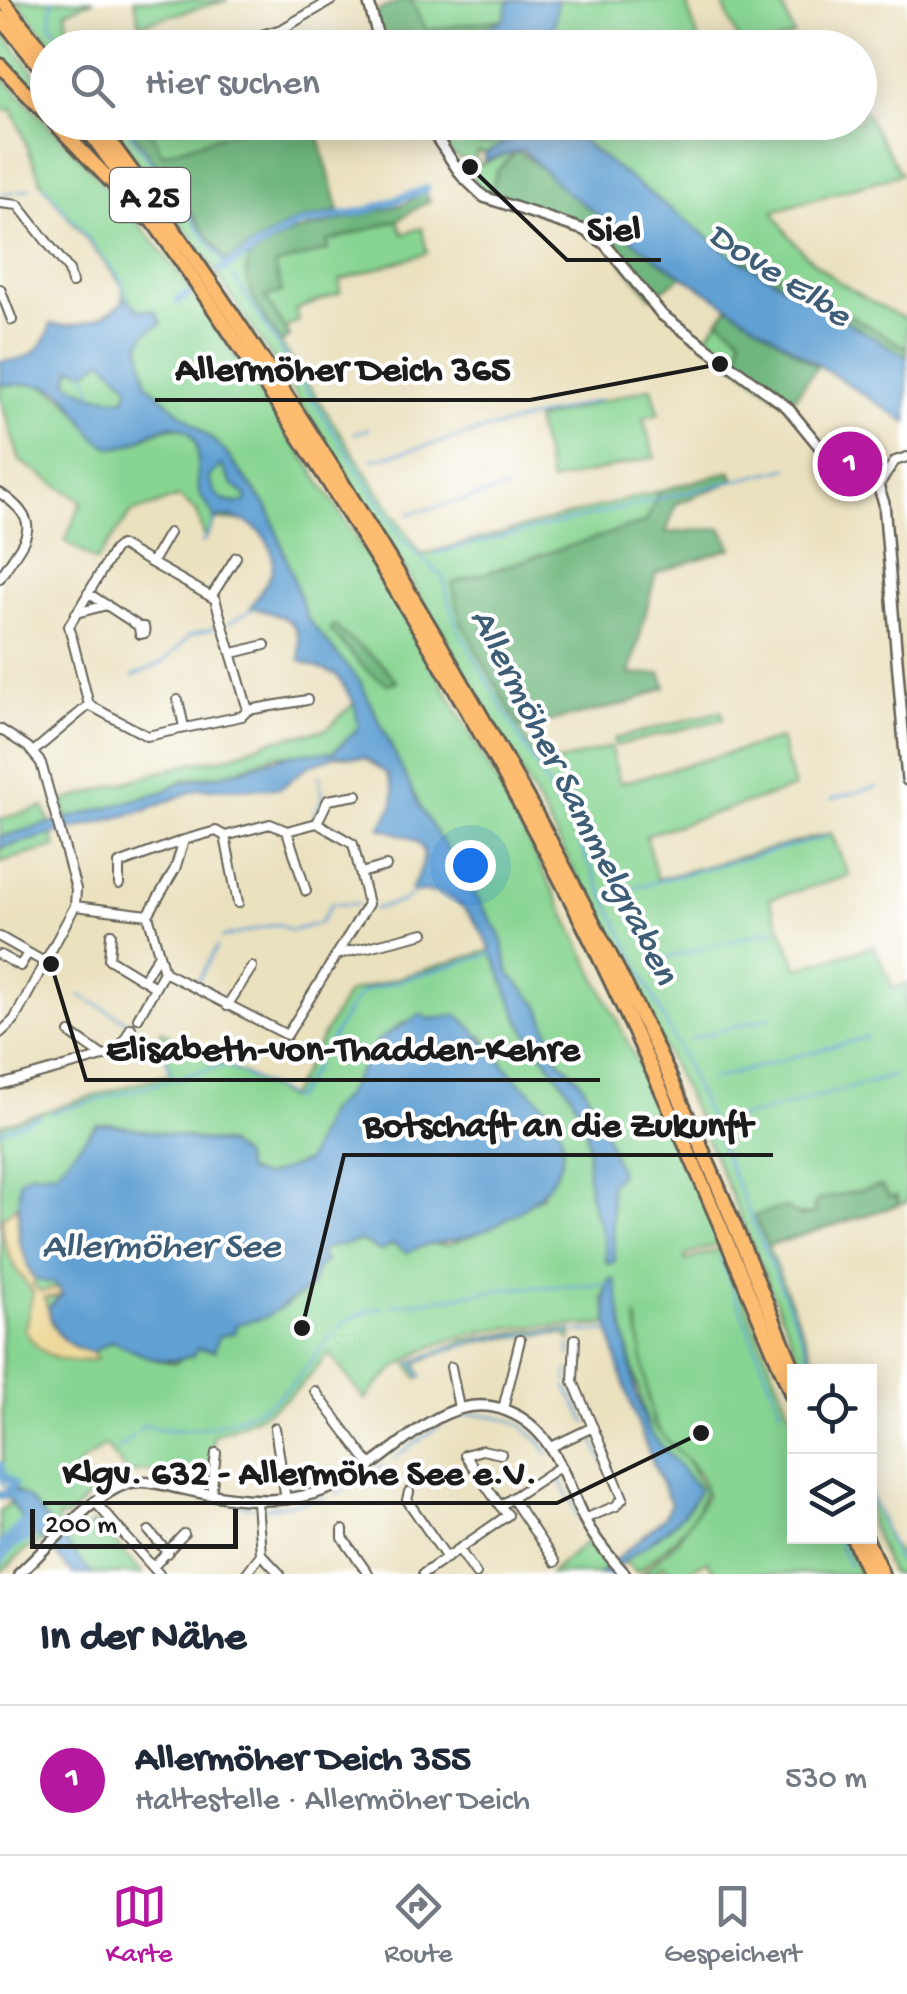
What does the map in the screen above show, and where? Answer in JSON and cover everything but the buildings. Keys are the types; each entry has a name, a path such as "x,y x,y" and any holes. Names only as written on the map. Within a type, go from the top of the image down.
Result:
{"highway":[{"path":"2,0 30,35"},
{"path":"0,17 30,54"},
{"path":"0,65 30,97"},
{"path":"71,140 170,242"},
{"name":"A 25","path":"95,140 170,242 198,272"},
{"name":"A 25","path":"108,140 398,566 548,836 643,1022 792,1364"},
{"name":"A 25","path":"211,290 388,572 531,824 617,993 787,1384"},
{"path":"857,1544 875,1571"},
{"path":"867,1544 875,1571"}],"street":[{"path":"279,30 332,0"},
{"path":"368,0 376,30"},
{"path":"439,140 479,194 598,238 662,315 779,401 819,446 878,486 884,503 907,780"},
{"path":"0,203 15,202 69,270 72,283"},
{"path":"0,288 12,320"},
{"path":"878,486 895,461 907,458"},
{"path":"0,494 22,508 29,519 29,530 0,578"},
{"path":"152,562 168,533"},
{"path":"248,710 212,597 120,545 69,626 89,705 147,736 184,727 190,730 242,716 248,710 307,700"},
{"path":"212,597 236,557"},
{"path":"88,593 140,627"},
{"path":"76,613 107,605"},
{"path":"233,654 265,644"},
{"path":"178,700 184,727"},
{"path":"33,752 89,705"},
{"path":"0,729 33,752 46,774 76,888 75,906 46,963 14,1020 0,1033"},
{"path":"317,823 328,800 357,795"},
{"path":"119,884 119,864 128,856 216,832 224,836 270,824 287,831 317,823 353,844 368,904 287,1035"},
{"path":"287,831 306,892"},
{"path":"224,836 238,903"},
{"path":"138,1018 164,972 148,915 175,869 184,840"},
{"path":"361,873 386,866"},
{"path":"75,906 148,915"},
{"path":"336,956 424,932"},
{"path":"111,934 109,960 155,988"},
{"path":"0,937 46,963"},
{"path":"0,954 20,966 28,953"},
{"path":"143,980 159,954"},
{"path":"227,1006 252,967"},
{"path":"164,972 298,1041"},
{"path":"0,1085 118,1052 131,1028"},
{"path":"70,1033 104,1056"},
{"path":"82,1062 91,1046"},
{"path":"575,1339 573,1381 622,1498 616,1506 584,1519"},
{"path":"503,1408 520,1340"},
{"path":"450,1366 459,1408"},
{"path":"315,1390 371,1466"},
{"path":"19,1574 96,1504 131,1482 257,1502 286,1500 328,1489 371,1466 434,1420 459,1408 503,1408 530,1423 552,1446 584,1519 624,1572"},
{"path":"552,1446 594,1427"},
{"path":"274,1428 286,1500"},
{"path":"501,1454 482,1450 465,1455 508,1515"},
{"path":"211,1495 216,1453"},
{"path":"500,1506 561,1466"},
{"path":"409,1492 407,1500 447,1558"},
{"path":"512,1498 555,1562"},
{"path":"246,1574 260,1554 257,1502"},
{"path":"96,1504 156,1570 184,1534"},
{"path":"423,1574 518,1508"},
{"path":"343,1530 343,1538 368,1574"},
{"path":"148,1531 168,1553"},
{"path":"459,1549 476,1574"},
{"path":"260,1554 280,1574"}],"green space":[{"path":"16,0 94,0 66,11 69,30 41,30"},
{"path":"134,0 228,0 140,24"},
{"path":"401,0 411,0 426,30 379,30 374,13"},
{"path":"411,0 509,0 504,19 426,30"},
{"path":"558,0 685,0 695,30 554,30"},
{"path":"721,0 780,0 792,30 734,30"},
{"path":"504,19 483,30 426,30"},
{"path":"0,29 30,67 30,90 0,57"},
{"path":"0,74 30,106 30,140 62,140 167,258 204,309 330,496 453,703 565,915 721,1243 685,1256 686,1261 723,1248 787,1405 787,1544 847,1544 860,1574 715,1574 708,1560 682,1574 672,1574 663,1565 653,1574 642,1574 677,1541 706,1497 700,1476 686,1459 704,1491 694,1514 667,1546 637,1572 623,1561 674,1524 699,1490 649,1431 611,1279 603,1299 611,1324 532,1326 461,1336 399,1366 365,1400 329,1353 304,1383 278,1404 214,1435 209,1484 144,1471 127,1473 105,1445 78,1465 96,1491 66,1518 58,1517 59,1527 54,1532 3,1475 0,1125 170,1073 161,1030 288,1098 347,993 491,950 521,1024 572,1094 584,1121 591,1150 593,1210 605,1234 606,1261 615,1261 610,1184 619,1173 597,1110 579,1080 558,1059 540,1007 509,973 500,934 421,809 361,683 307,618 269,509 222,448 147,384 140,344 145,334 162,323 154,310 139,310 126,298 123,302 123,286 42,183 12,109 0,111","holes":["405,1021 484,1037 513,1076 553,1114 542,1196 485,1230 447,1245 361,1241 321,1249 311,1287 283,1308 237,1324 175,1363 156,1360 112,1341 92,1352 58,1300 59,1288 53,1281 37,1280 30,1173 56,1172 97,1125 109,1124 228,1144 246,1171 263,1178 307,1161 327,1112 343,1098 378,1041"]},
{"path":"877,133 901,174 773,211 785,231 815,263 849,288 907,320 907,348 757,262 733,256 583,140 877,140"},
{"path":"121,140 137,140 226,261 216,272"},
{"path":"138,140 156,140 162,154 207,140 320,140 339,211 293,222 226,261"},
{"path":"156,140 207,140 161,154"},
{"path":"443,140 489,144 506,140 488,154 478,152 475,157 479,165 517,150 496,172 491,195 475,186 472,162 453,156"},
{"path":"465,140 498,140 476,144"},
{"path":"517,150 683,276 651,297 600,235 491,195 496,172"},
{"path":"423,192 430,200 398,220 327,242 328,250 275,265 282,292 265,297 290,337 281,343 250,290 247,267 251,256 292,233 405,204"},
{"path":"398,220 403,234 422,228 427,253 340,280 340,293 295,310 299,321 284,329 265,297 275,265 328,250 326,242"},
{"path":"251,256 246,271 266,321 421,555 659,491 647,522 453,583 461,622 541,767 610,747 620,783 780,739 794,788 646,835 657,879 831,833 849,876 769,899 798,968 874,946 893,988 907,984 907,1202 898,1205 898,1199 890,1197 813,1205 816,1214 755,1216 816,1364 802,1364 686,1094 525,778 346,473 217,275"},
{"path":"733,256 757,262 907,348 907,357"},
{"path":"730,305 817,367 789,405 739,367 741,336 719,319"},
{"path":"719,319 741,336 739,367 703,342"},
{"path":"104,360 129,386 125,399 92,395 68,382 71,368 89,370"},
{"path":"36,384 63,398 98,438 112,447 132,444 167,428 187,430 196,444 198,482 206,503 245,521 216,520 205,539 197,512 179,497 131,513 96,561 65,541 82,501 20,461 0,397 0,385"},
{"path":"652,387 659,413 643,418 655,457 551,482 535,420"},
{"path":"222,465 247,497 246,503 227,504 214,495 209,477"},
{"path":"731,471 735,480 676,504 666,533 721,528 732,548 656,573 630,675 661,673 666,687 627,704 520,728 461,622 452,583 646,522 659,491"},
{"path":"334,625 383,665 397,682 387,684 367,671 330,630"},
{"path":"354,703 359,727 334,752 275,755 229,773 185,779 163,792 67,819 63,801 190,763 224,758 269,741 327,729"},
{"path":"721,711 723,719 615,746 614,739"},
{"path":"44,807 50,824 0,837 0,819"},
{"path":"52,834 56,847 0,862 0,848"},
{"path":"881,1186 890,1197 897,1196 898,1205 768,1246 754,1216 785,1207 800,1217 815,1214 817,1200"},
{"path":"531,1330 573,1331 571,1340 564,1334 525,1336 452,1349 416,1364 422,1376 418,1378 408,1364 465,1340"},
{"path":"12,1501 24,1522 0,1547 0,1512"},
{"path":"877,1511 890,1543 907,1563 907,1574 891,1574 877,1540"},
{"path":"93,1522 93,1530 97,1531 98,1524 143,1574 92,1574 64,1543 70,1537 77,1540"},
{"path":"34,1535 43,1541 24,1551 0,1573 10,1549"},
{"path":"586,1542 610,1565 599,1574 550,1574"}],"sand":[{"path":"17,1205 19,1240 35,1279 33,1285 41,1292 59,1288 62,1295 44,1298 55,1327 65,1340 92,1352 97,1359 56,1358 39,1348 25,1330 33,1292 10,1258 3,1228 3,1217"}],"water":[{"path":"509,0 558,0 554,30 486,30 504,19"},
{"path":"508,140 583,140 733,256 907,357 907,423 663,263 564,190 523,150 484,161 484,155"},
{"path":"126,297 139,310 154,310 162,323 145,334 140,344 147,384 222,448 269,509 307,618 361,683 421,809 500,934 509,973 540,1007 558,1059 579,1079 597,1110 620,1173 610,1185 615,1261 610,1264 590,1199 586,1130 577,1105 521,1022 484,935 471,916 455,901 436,893 413,893 423,852 413,840 380,828 393,805 394,791 387,774 365,758 335,756 308,766 281,788 197,789 147,810 0,848 0,837 163,792 189,781 292,755 333,752 359,727 354,703 337,675 300,661 298,635 289,621 251,607 271,573 271,550 266,539 248,523 226,517 214,519 199,491 196,447 191,434 167,426 131,444 112,447 95,437 70,401 54,388 0,385 0,361 33,353 44,342 51,324 92,320","holes":["104,360 129,386 125,399 92,395 68,382 71,368 86,371","222,465 232,485 247,496 245,503 221,499 214,490 209,477"]},
{"name":"Allermöher See","path":"421,1014 429,1019 458,1015 553,1115 561,1135 562,1153 558,1170 535,1199 486,1230 407,1253 393,1244 380,1251 361,1241 322,1249 320,1256 326,1261 317,1268 311,1287 264,1318 237,1324 234,1333 219,1336 214,1351 198,1348 194,1355 183,1359 162,1360 113,1341 92,1352 62,1338 48,1307 62,1295 53,1283 32,1277 19,1240 19,1180 30,1173 56,1171 97,1125 109,1124 228,1145 242,1156 246,1171 263,1177 307,1161 327,1112 343,1098 378,1040"},
{"path":"611,1279 615,1280 636,1393 649,1431 699,1490 683,1515 610,1574 599,1574 664,1518 671,1503 638,1424 615,1353 606,1295"},
{"path":"14,1484 14,1490 28,1498 92,1574 73,1574 38,1535 12,1546 0,1561 0,1547 6,1546 24,1522 6,1495"}],"waterway":[{"path":"53,0 50,23 55,30"},
{"path":"135,140 229,270"},
{"path":"44,185 121,280 126,295"},
{"path":"19,191 30,188"},
{"path":"221,270 296,225 369,210 426,189"},
{"path":"1,196 14,192"},
{"name":"Allermöher Sammelgraben","path":"234,277 404,541 443,577 456,625 575,835 681,1054 814,1364"},
{"path":"178,301 188,294"},
{"path":"86,371 93,395"},
{"path":"372,460 599,400"},
{"path":"354,433 368,429"},
{"path":"435,553 788,468"},
{"path":"409,514 507,489"},
{"path":"202,543 216,518"},
{"path":"229,623 254,608"},
{"path":"133,676 164,662 190,635 214,628"},
{"path":"314,815 323,798 319,776"},
{"path":"832,799 877,787"},
{"path":"620,891 826,837"},
{"path":"374,909 404,901 413,892"},
{"path":"221,938 278,924 291,931 320,923 331,904 358,904"},
{"path":"655,961 776,929"},
{"path":"197,982 217,947"},
{"path":"325,1050 351,1005 364,991 495,953"},
{"path":"80,995 130,1023"},
{"path":"690,1039 770,1017"},
{"path":"136,1027 161,1043 172,1075"},
{"path":"709,1080 867,1037"},
{"path":"51,1113 224,1065 294,1099 317,1063"},
{"path":"725,1122 893,1076"},
{"path":"0,1131 39,1116"},
{"path":"720,1257 781,1409"},
{"path":"390,1306 511,1288 607,1285"},
{"path":"138,1431 144,1425 183,1430 204,1427 246,1415 296,1380 342,1325 366,1311 383,1307"},
{"path":"578,1332 611,1331"},
{"path":"421,1376 413,1363 472,1342 572,1332"},
{"path":"569,1357 570,1345"},
{"path":"567,1382 568,1370"},
{"path":"566,1387 587,1423"},
{"path":"461,1415 488,1415 511,1421 532,1434 549,1455"},
{"path":"394,1458 449,1419"},
{"path":"118,1450 133,1436"},
{"path":"592,1436 606,1467"},
{"path":"0,1465 3,1475 14,1484 6,1495 0,1495"},
{"path":"336,1494 384,1465"},
{"path":"559,1477 589,1538"},
{"path":"0,1479 8,1491"},
{"path":"112,1499 143,1487 252,1507"},
{"path":"267,1508 324,1498"},
{"name":"Allermöher Sammelgraben","path":"877,1511 897,1559 907,1570"},
{"path":"0,1547 24,1522 34,1535 12,1546 0,1561"},
{"path":"839,1544 849,1566"}],"place":[{"name":"Siel","path":"470,167"},
{"name":"Allermöher Deich 365","path":"720,364"},
{"name":"Allermöher Deich 355","path":"850,464"},
{"name":"Elisabeth-von-Thadden-Kehre","path":"51,964"},
{"name":"Botschaft an die Zukunft","path":"302,1328"},
{"name":"Klgv. 632 - Allermöhe See e.V.","path":"701,1433"}],"water label":[{"name":"Dove Elbe","path":"781,272"}]}
